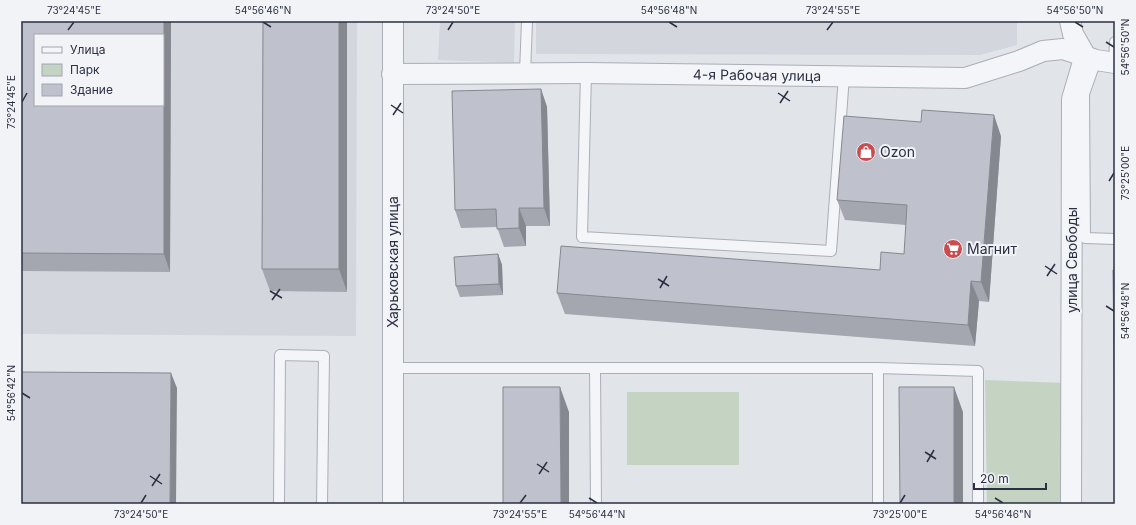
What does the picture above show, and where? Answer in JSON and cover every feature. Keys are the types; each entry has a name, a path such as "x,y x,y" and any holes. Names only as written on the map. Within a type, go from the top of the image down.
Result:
{"street":[{"name":"Харьковская улица","path":"393,21 393,504"},
{"path":"1070,21 1073,34 1102,60"},
{"name":"4-я Рабочая улица","path":"392,74 586,73 965,78 1019,61 1043,51 1063,49 1102,60"},
{"name":"улица Свободы","path":"1071,504 1072,99 1102,60"}],"lane":[{"path":"524,73 526,21"},
{"path":"1115,42 1102,60 1084,94 1085,238 1115,239"},
{"path":"586,73 582,237 831,251 844,76"},
{"path":"279,504 280,355 324,356 322,504"},
{"path":"394,368 878,368 978,371 978,504"},
{"path":"595,368 596,504"},
{"path":"878,368 878,504"}],"shaded area":[{"path":"21,21 357,21 356,336 21,334"},
{"path":"440,21 515,21 514,63 438,60"},
{"path":"536,21 1017,21 1017,45 980,55 536,54"}],"green space":[{"path":"985,380 1067,383 1067,504 987,504"},
{"path":"627,392 739,392 739,465 627,465"}],"building":[{"path":"21,21 164,21 164,34 34,34 34,106 164,106 164,254 21,253"},
{"path":"263,21 339,21 339,269 262,269"},
{"path":"541,89 544,208 519,208 519,228 497,229 496,209 455,210 452,91"},
{"path":"922,110 994,115 981,282 971,281 968,325 557,293 561,246 880,270 881,252 904,254 907,205 837,200 844,116 921,122"},
{"path":"498,254 499,284 456,286 454,257"},
{"path":"1113,270 1115,270 1115,443"},
{"path":"21,372 171,373 170,504 21,504"},
{"path":"503,387 560,387 561,504 503,504"},
{"path":"899,387 954,387 954,504 900,504"}],"place":[{"name":"Ozon","path":"866,152"},
{"name":"Магнит","path":"953,249"}]}
